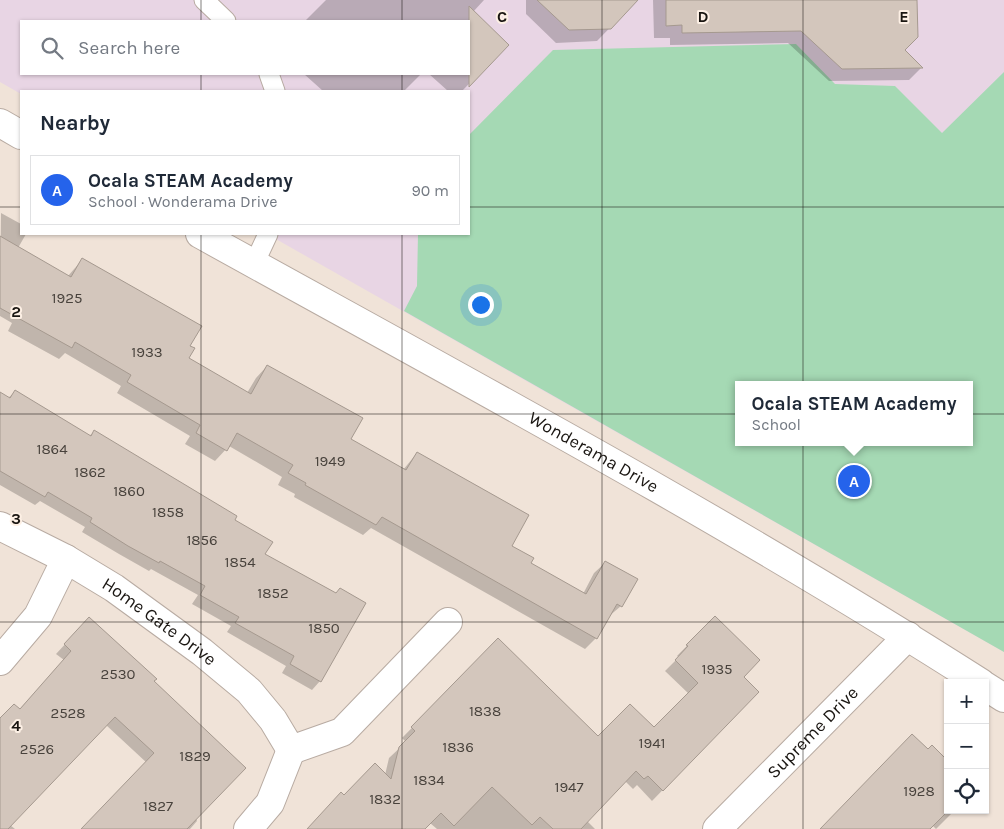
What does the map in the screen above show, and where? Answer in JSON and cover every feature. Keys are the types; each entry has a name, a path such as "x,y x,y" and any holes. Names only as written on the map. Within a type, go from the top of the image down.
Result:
{"street":[{"path":"0,123 20,134"},
{"name":"Wonderama Drive","path":"202,235 650,485 908,636 975,679"},
{"name":"Home Gate Drive","path":"0,526 66,559 114,588 202,652 249,691 273,720 290,750"},
{"path":"0,661 38,616 66,559"},
{"path":"248,829 270,803 290,750 342,732 448,622"},
{"name":"Supreme Drive","path":"717,829 908,636"},
{"path":"989,689 1004,698"}],"lane":[{"path":"204,0 225,20"},
{"path":"269,75 276,90"},
{"path":"254,264 268,235"}],"shaded area":[{"path":"0,0 1004,0 1004,652 269,235 470,235 470,90 20,90 20,93 0,82"}],"green space":[{"path":"796,44 835,84 895,86 942,133 1004,72 1004,652 404,311 417,286 418,235 470,235 470,134 553,50"}],"building":[{"path":"537,0 638,0 611,29 569,30"},
{"path":"666,0 917,0 918,37 905,50 923,68 842,69 801,31 682,33 682,25 666,26"},
{"path":"469,6 509,45 469,87 470,20"},
{"path":"0,236 71,277 82,258 202,326 190,346 195,348 189,358 251,394 267,365 363,418 351,439 406,470 417,452 529,515 512,546 534,558 531,563 586,594 605,561 638,579 622,607 617,604 597,639 382,517 376,525 305,485 306,483 288,473 293,465 237,433 227,451 196,433 200,425 127,382 131,375 75,342 72,348 0,308"},
{"path":"15,390 91,436 94,430 237,516 235,520 273,542 265,554 336,593 340,588 366,603 321,682 290,664 294,656 235,623 239,617 200,595 205,586 128,546 90,522 92,518 48,492 45,497 0,471 0,392 10,398"},
{"path":"715,616 760,660 744,677 759,692 663,791 648,776 644,779 636,771 581,829 553,829 540,817 532,825 492,787 454,826 441,813 425,829 307,829 341,792 344,795 375,763 391,779 399,747 415,731 411,727 498,638 598,736 630,704 654,727 698,683 675,660 688,646 686,645"},
{"path":"89,617 157,679 154,681 246,768 187,829 81,829 154,753 115,717 8,829 0,829 0,718 14,704 20,709 71,651 64,644"},
{"path":"912,734 928,749 932,745 944,757 945,814 930,829 820,829"}],"place":[{"name":"Ocala STEAM Academy","path":"854,481"}]}
